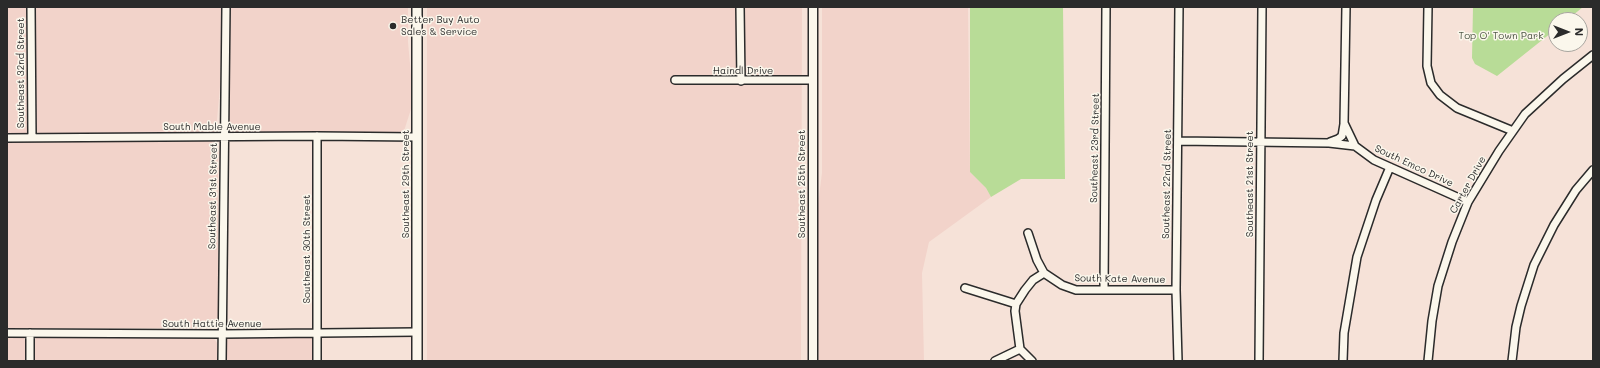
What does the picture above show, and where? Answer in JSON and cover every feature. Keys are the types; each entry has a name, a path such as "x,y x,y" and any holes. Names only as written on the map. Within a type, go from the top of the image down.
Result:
{"main road":[{"name":"Southeast 29th Street","path":"417,7 417,361"}],"street":[{"name":"Southeast 32nd Street","path":"31,7 32,138"},
{"name":"Southeast 31st Street","path":"222,361 226,7"},
{"path":"740,7 741,81"},
{"name":"Southeast 25th Street","path":"812,361 813,7"},
{"name":"Southeast 23rd Street","path":"1104,290 1106,7"},
{"name":"Southeast 22nd Street","path":"1178,361 1176,290 1179,7"},
{"name":"Southeast 21st Street","path":"1259,361 1262,7"},
{"path":"1346,7 1344,124 1355,146"},
{"path":"1428,7 1426,66 1431,83 1440,95 1457,108 1513,131"},
{"name":"Carter Drive","path":"1428,361 1432,321 1438,286 1452,242 1468,202 1487,170 1526,114 1593,55"},
{"name":"Haindl Drive","path":"674,80 812,80"},
{"name":"South Emco Drive","path":"1329,143 1342,136 1344,124"},
{"name":"South Mable Avenue","path":"7,138 317,136 417,137"},
{"name":"Southeast 30th Street","path":"317,136 317,361"},
{"name":"South Emco Drive","path":"1178,141 1260,141 1329,143 1355,146 1374,160 1468,202"},
{"path":"1342,361 1344,332 1357,257 1376,200 1390,167"},
{"path":"1512,361 1520,306 1534,265 1554,225 1576,190 1593,170"},
{"path":"1028,233 1037,260 1044,273 1033,280 1016,304 1015,324 1020,350 1032,361"},
{"name":"South Kate Avenue","path":"1044,273 1062,285 1076,290 1176,290"},
{"path":"965,288 1016,304"},
{"name":"South Hattie Avenue","path":"7,332 222,334 417,332"},
{"path":"30,332 30,361"},
{"path":"995,361 1020,350"}],"shaded area":[{"path":"7,7 26,7 27,141 165,140 208,141 217,145 218,320 215,326 207,328 7,328"},
{"path":"35,7 221,7 220,86 216,131 209,134 42,134 37,132"},
{"path":"228,7 408,7 411,109 404,131 402,133 239,134 230,131 228,127"},
{"path":"427,7 802,7 801,361 427,361"},
{"path":"822,7 968,7 970,172 986,188 991,197 929,242 922,273 924,361 819,361 817,247 818,204 822,173"},
{"path":"7,336 20,336 24,338 26,344 26,361 7,361"},
{"path":"37,336 213,337 217,343 218,361 33,361 33,344"},
{"path":"231,336 312,336 314,338 314,361 226,361 226,344 228,338"}],"green space":[{"path":"970,7 1063,7 1065,179 1021,179 991,197 986,188 970,172"},
{"name":"Top O' Town Park","path":"1473,7 1583,7 1577,12 1548,12 1548,35 1497,76 1475,64 1472,58"}],"place":[{"name":"Better Buy Auto Sales & Service","path":"393,26"}]}
